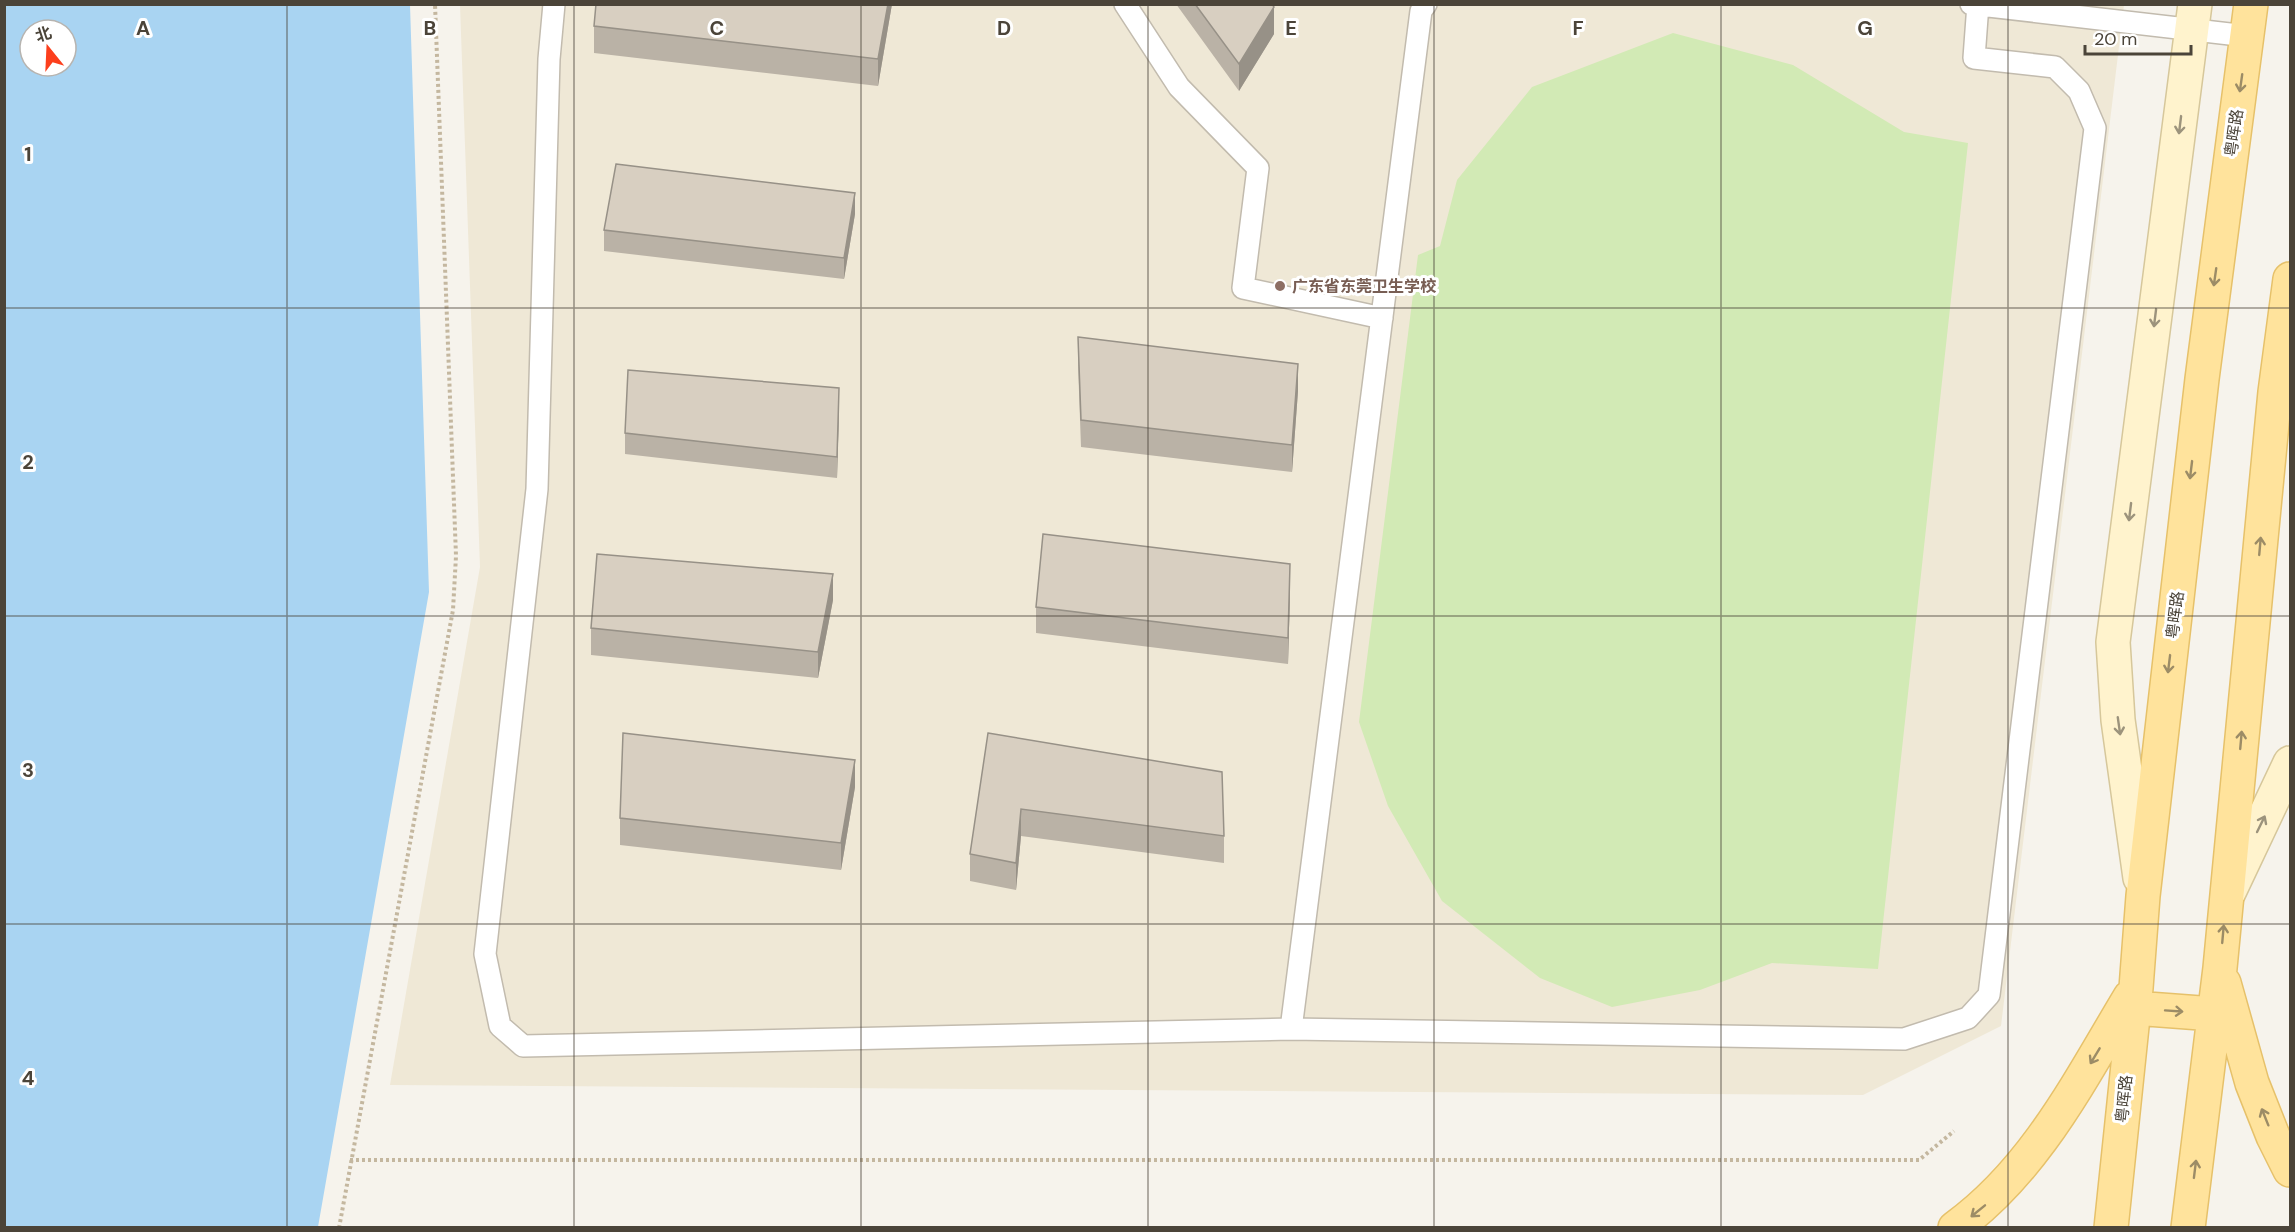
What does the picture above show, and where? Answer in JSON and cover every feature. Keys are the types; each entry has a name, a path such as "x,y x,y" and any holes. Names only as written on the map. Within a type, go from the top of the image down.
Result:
{"main road":[{"path":"2143,896 2118,720 2113,642 2194,17"},
{"name":"粤晖路","path":"2111,1227 2135,998 2143,896 2202,379 2249,20"},
{"path":"2188,1227 2220,968 2275,392 2290,279"},
{"path":"2226,896 2290,763"},
{"path":"2220,968 2252,1083 2273,1136 2290,1170"},
{"path":"1955,1227 1980,1209 2009,1182 2063,1108 2135,998 2214,1014"}],"lane":[{"path":"554,4 549,59 537,489 485,954 500,1026 523,1046 1291,1029 1904,1039 1968,1018 1989,995 2095,128 2079,91 2055,66 1974,58 1976,5 2249,20"},
{"path":"1125,4 1179,87 1258,168 1243,288 1382,318"},
{"path":"1291,1029 1421,11 1426,4"}],"path":[{"path":"339,1227 453,610 456,556 435,4"},
{"path":"351,1160 1919,1160 1954,1131"}],"shaded area":[{"name":"广东省东莞卫生学校","path":"460,5 2124,5 2001,1026 1863,1095 390,1085 480,567"}],"green space":[{"path":"1673,33 1793,65 1904,132 1968,143 1878,969 1772,963 1700,990 1612,1007 1540,978 1442,901 1388,806 1359,722 1418,255 1440,246 1457,180 1532,87"}],"water":[{"path":"5,4 410,5 429,592 318,1227 5,1227"}],"building":[{"path":"596,4 888,4 878,59 594,26"},
{"path":"1195,4 1272,4 1274,7 1239,64"},
{"path":"616,164 855,193 844,258 604,230"},
{"path":"1078,337 1298,364 1292,445 1081,420"},
{"path":"628,370 839,388 837,457 625,433"},
{"path":"1043,534 1290,564 1288,638 1036,607"},
{"path":"597,554 833,574 818,652 591,628"},
{"path":"623,733 855,760 841,843 620,818"},
{"path":"988,733 1222,772 1224,836 1021,809 1016,863 970,854"}],"place":[{"name":"广东省东莞卫生学校","path":"1280,286"}]}
